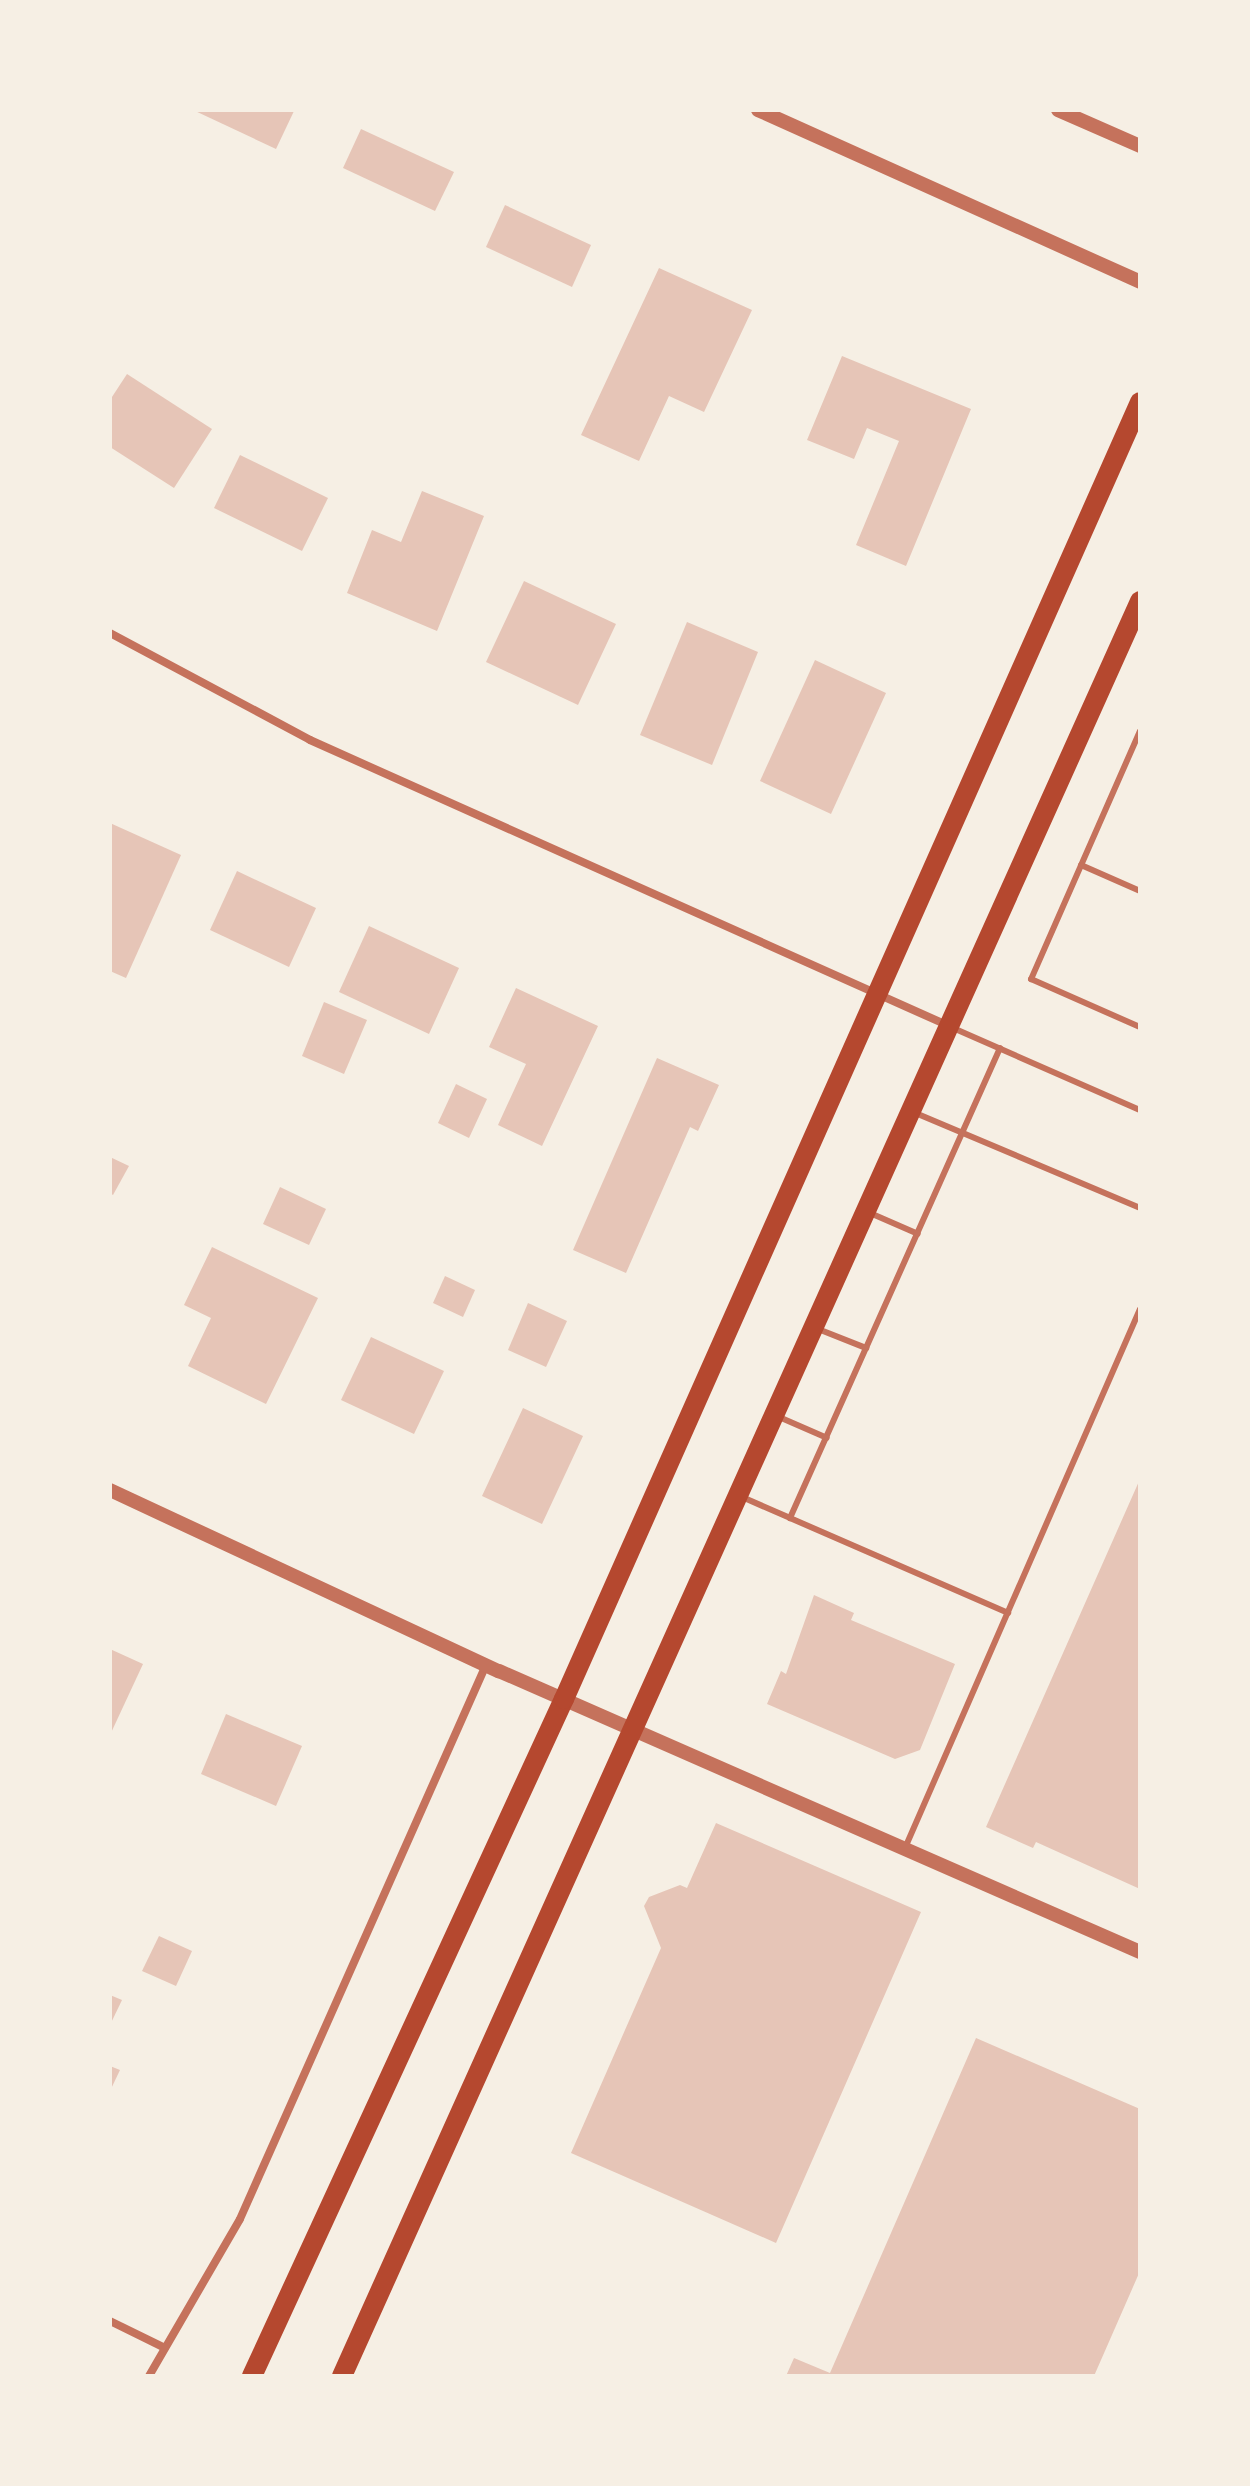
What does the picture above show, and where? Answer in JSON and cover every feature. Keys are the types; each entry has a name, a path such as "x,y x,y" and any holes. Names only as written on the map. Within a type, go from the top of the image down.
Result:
{"main road":[{"path":"252,2376 564,1699 1140,402"},
{"path":"342,2376 913,1112 1140,601"}],"street":[{"path":"758,110 1140,282"},
{"path":"1058,110 1140,146"},
{"path":"110,633 310,740 950,1026"},
{"path":"110,1490 486,1665 1140,1952"},
{"path":"149,2376 240,2219 486,1665"},
{"path":"110,2321 165,2348"}],"lane":[{"path":"1140,731 1031,979 1140,1027"},
{"path":"1130,753 1140,757"},
{"path":"1081,865 1140,891"},
{"path":"950,1026 1140,1110"},
{"path":"790,1518 1000,1048"},
{"path":"913,1112 1140,1208"},
{"path":"866,1211 918,1234"},
{"path":"905,1849 1140,1309"},
{"path":"814,1327 866,1348"},
{"path":"775,1415 827,1438"},
{"path":"738,1495 1008,1613"}],"building":[{"path":"193,110 291,110 294,111 276,149"},
{"path":"361,129 454,172 435,211 343,168"},
{"path":"505,205 591,245 572,287 486,247"},
{"path":"659,268 752,310 704,412 669,396 639,461 581,435"},
{"path":"842,356 971,409 906,566 856,545 899,441 867,428 854,459 807,440"},
{"path":"127,374 212,429 174,488 110,447 110,400"},
{"path":"240,455 328,498 302,551 214,508"},
{"path":"422,491 484,516 437,631 347,593 372,530 401,542"},
{"path":"524,581 616,624 578,705 486,662"},
{"path":"687,622 758,652 712,765 640,735"},
{"path":"815,660 886,693 831,814 760,781"},
{"path":"110,823 181,855 126,978 110,971"},
{"path":"237,871 316,908 289,967 210,930"},
{"path":"369,926 459,968 429,1034 339,992"},
{"path":"516,988 598,1026 542,1146 498,1125 526,1064 489,1047"},
{"path":"324,1002 367,1020 344,1074 302,1056"},
{"path":"657,1058 719,1085 698,1131 690,1127 626,1273 573,1250"},
{"path":"456,1084 487,1099 469,1138 438,1123"},
{"path":"110,1157 129,1166 113,1195 110,1193"},
{"path":"280,1187 326,1209 309,1245 263,1224"},
{"path":"212,1247 318,1298 266,1404 188,1366 211,1318 184,1305"},
{"path":"445,1276 475,1290 463,1317 433,1303"},
{"path":"528,1303 567,1321 546,1367 508,1350"},
{"path":"371,1337 444,1371 414,1434 341,1400"},
{"path":"523,1408 583,1436 542,1524 482,1496"},
{"path":"1140,1479 1140,1889 1036,1842 1033,1848 986,1827"},
{"path":"814,1595 854,1613 851,1620 955,1664 920,1750 895,1759 767,1704 781,1671 786,1674"},
{"path":"110,1649 143,1664 110,1735"},
{"path":"226,1714 302,1746 276,1806 201,1774"},
{"path":"716,1823 921,1912 776,2243 571,2153 661,1948 644,1906 649,1897 680,1885 687,1888"},
{"path":"159,1936 192,1951 176,1986 142,1971"},
{"path":"110,1995 122,2000 110,2025"},
{"path":"976,2038 1140,2109 1140,2271 1094,2376 786,2376 794,2358 830,2373"},
{"path":"110,2066 120,2070 110,2091"}]}
